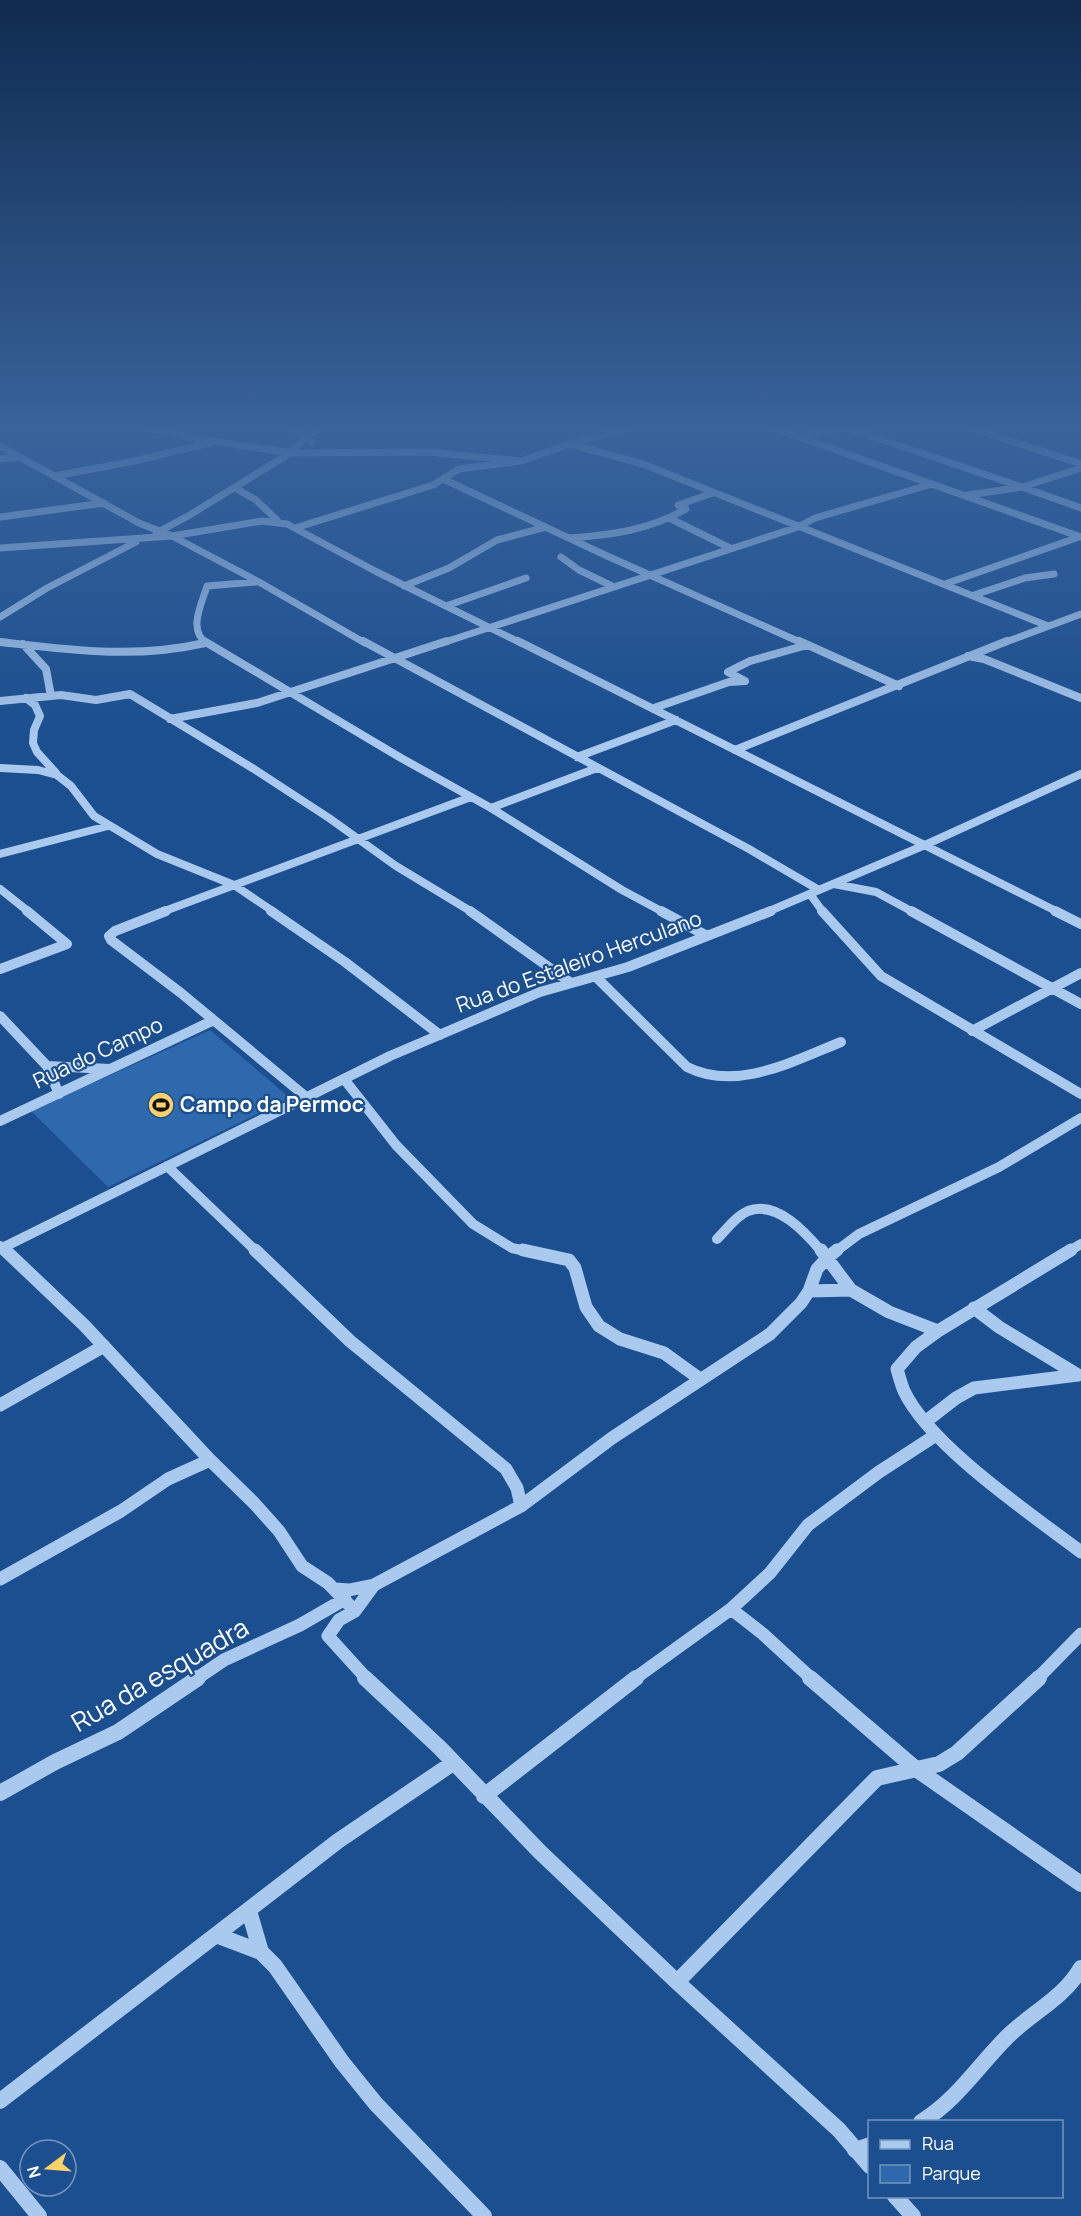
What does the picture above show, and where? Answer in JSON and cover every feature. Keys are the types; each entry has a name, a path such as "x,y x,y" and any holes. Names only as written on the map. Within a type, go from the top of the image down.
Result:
{"street":[{"path":"0,548 172,536 200,531"},
{"path":"301,531 404,586 654,708 1081,924"},
{"path":"404,586 449,568 497,540 529,531"},
{"path":"556,531 900,686"},
{"path":"570,538 635,531"},
{"path":"696,531 729,548"},
{"path":"170,719 246,706 292,692 783,531"},
{"path":"809,531 1048,626"},
{"path":"1065,531 1080,537"},
{"path":"0,617 47,588 142,538 158,532 172,536 259,582 392,658 488,707 749,849 814,892 828,920 881,976 1081,1094"},
{"path":"945,584 1080,537"},
{"path":"561,557 579,570 612,586"},
{"path":"974,595 1025,578 1054,574"},
{"path":"446,606 526,578"},
{"path":"259,582 207,586 196,626 197,633 205,643 491,808 622,890 707,936"},
{"path":"735,750 900,686 968,656 982,655 1081,614"},
{"path":"0,642 110,653 178,649 205,643"},
{"path":"23,644 45,669 51,696"},
{"path":"654,708 729,682 745,681 728,672 750,661 807,645"},
{"path":"982,655 1081,698"},
{"path":"0,701 61,695 96,700 129,694 254,769 404,871 473,913 570,983"},
{"path":"26,698 37,706 40,713 40,721 33,737 34,747 56,773 69,783 87,811 157,855 234,885 345,962 440,1035"},
{"path":"577,757 676,720"},
{"path":"0,768 56,773"},
{"path":"491,808 597,768"},
{"name":"Rua do Estaleiro Herculano","path":"0,1248 305,1096 440,1035 532,995 660,956 925,845 1081,774"},
{"path":"305,1096 166,981 111,940 109,936 125,927 234,885 361,840 471,797"},
{"path":"0,854 108,826"},
{"path":"862,871 876,892"},
{"path":"834,884 876,892 1081,1004"},
{"path":"0,889 67,944 0,969"},
{"path":"972,1031 1081,973"},
{"path":"596,976 687,1067 703,1076 756,1074 841,1042"},
{"path":"0,1016 47,1066 59,1094"},
{"name":"Rua do Campo","path":"0,1121 212,1021"},
{"path":"47,1066 111,1069"},
{"path":"344,1079 396,1145 473,1224 512,1248 569,1260 574,1266 578,1285 590,1314 598,1326 625,1341 652,1347 668,1354 700,1379"},
{"path":"345,1600 521,1506 612,1438 662,1408 700,1379 770,1334 792,1314 809,1291 816,1268 859,1234 999,1167 1081,1118"},
{"path":"167,1166 350,1341 506,1469 517,1488 521,1506"},
{"path":"717,1239 746,1212 767,1208 812,1238 851,1290 889,1312 938,1331"},
{"path":"1081,1244 938,1331 916,1347 897,1369 898,1381 904,1395 936,1435 1081,1552"},
{"path":"0,1248 105,1346 210,1460 269,1519 302,1566 345,1600"},
{"path":"809,1291 851,1290"},
{"path":"974,1308 999,1327 1080,1376"},
{"path":"0,1405 105,1346"},
{"path":"925,1422 956,1398 975,1389 1080,1376"},
{"path":"484,1796 637,1677 731,1609 770,1573 808,1525 879,1472 936,1435"},
{"path":"0,1579 121,1511 168,1479 210,1460"},
{"path":"374,1585 349,1590 339,1620 328,1636 354,1667 440,1748 540,1852 677,1982 839,2130 862,2148"},
{"name":"Rua da esquadra","path":"0,1793 55,1762 118,1732 224,1660 300,1625 345,1600"},
{"path":"731,1609 763,1634 827,1693 916,1769 1081,1884"},
{"path":"677,1982 877,1778 939,1764 957,1753 1081,1634"},
{"path":"0,2101 338,1841 453,1763"},
{"path":"249,1911 261,1952"},
{"path":"216,1935 261,1952 274,1966 342,2062 376,2104 484,2216"},
{"path":"923,2120 946,2106 960,2094 1006,2037 1025,2020 1046,2007 1076,1980 1081,1968"},
{"path":"0,2168 39,2216"},
{"path":"897,2198 912,2216"}],"green space":[{"name":"Campo da Permoc","path":"210,1030 290,1098 108,1187 31,1111"}],"place":[{"name":"Campo da Permoc","path":"161,1105"}]}
